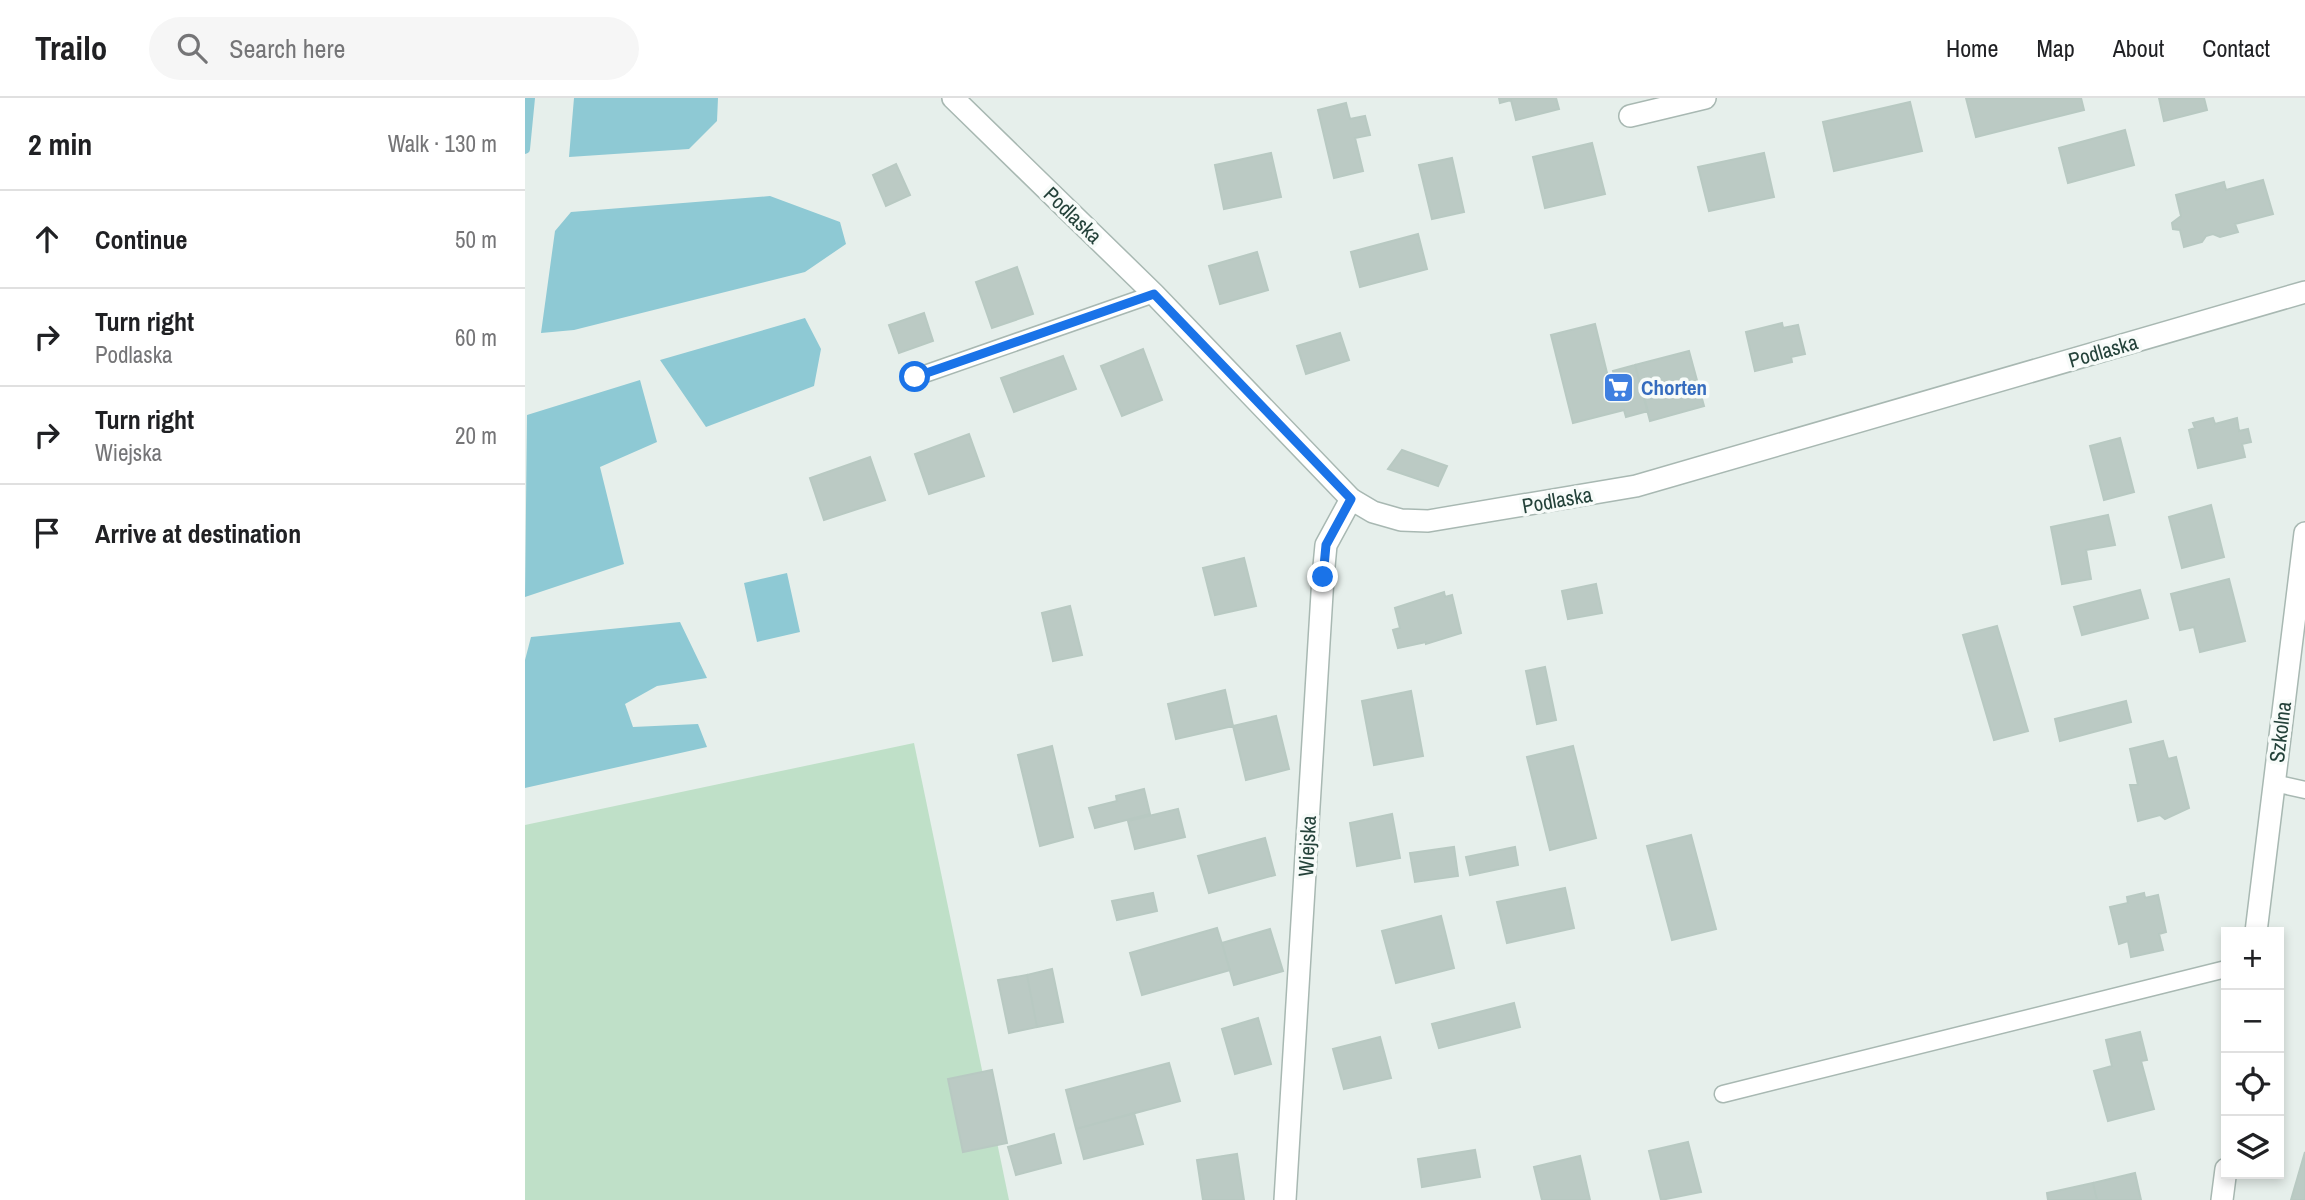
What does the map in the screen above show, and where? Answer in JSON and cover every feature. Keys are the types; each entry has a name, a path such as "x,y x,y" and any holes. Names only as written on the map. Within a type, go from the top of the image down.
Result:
{"street":[{"name":"Podlaska","path":"953,98 1154,294 1351,499 1373,512 1392,517 1428,521 1636,486 2305,292"},
{"path":"1630,116 1706,98"},
{"name":"Wiejska","path":"1285,1200 1326,545 1351,499"},
{"name":"Szkolna","path":"2257,927 2305,533"},
{"path":"2222,1200 2225,1179"}],"lane":[{"path":"915,377 1154,294"},
{"path":"2274,783 2305,790"},
{"path":"1723,1094 2221,970"}],"green space":[{"path":"914,743 1009,1200 525,1200 525,825"}],"water":[{"path":"574,98 718,98 717,121 689,149 569,157"},
{"path":"770,196 840,222 846,244 805,272 574,330 541,333 555,231 571,212"},
{"path":"805,318 821,349 814,386 706,427 660,360"},
{"path":"640,380 657,442 600,467 624,564 525,597 527,415"},
{"path":"787,573 800,632 757,642 744,583"},
{"path":"680,622 707,678 657,686 625,704 633,727 698,724 707,747 525,788 525,660 531,637"}],"building":[{"path":"1499,98 1556,98 1559,109 1516,120 1511,100 1500,103"},
{"path":"1966,98 2081,98 2084,110 1976,137"},
{"path":"2159,98 2204,98 2207,110 2164,121"},
{"path":"1910,102 1922,151 1834,171 1823,122"},
{"path":"1346,103 1350,119 1365,116 1370,135 1355,138 1363,171 1334,178 1318,110"},
{"path":"2125,130 2134,165 2068,183 2059,148"},
{"path":"1592,143 1605,194 1545,208 1533,157"},
{"path":"1271,153 1281,197 1224,209 1215,165"},
{"path":"1764,153 1774,197 1709,211 1698,167"},
{"path":"1452,158 1464,212 1432,219 1419,165"},
{"path":"896,164 910,195 886,206 873,175"},
{"path":"2263,180 2273,214 2235,224 2238,232 2220,237 2213,234 2206,236 2202,242 2184,247 2180,230 2173,229 2172,223 2181,216 2176,195 2224,182 2226,190"},
{"path":"1418,234 1427,269 1360,287 1351,252"},
{"path":"1257,252 1268,290 1220,304 1209,266"},
{"path":"1017,267 1033,314 992,328 976,282"},
{"path":"924,313 933,341 899,353 889,325"},
{"path":"1782,323 1783,328 1798,325 1805,354 1791,357 1792,362 1755,371 1746,332"},
{"path":"1595,324 1608,377 1614,375 1613,371 1635,365 1648,411 1626,417 1624,410 1573,423 1551,335"},
{"path":"1340,333 1349,360 1306,374 1297,346"},
{"path":"1143,349 1162,400 1122,416 1101,366"},
{"path":"1689,351 1704,406 1650,421 1635,365"},
{"path":"1063,356 1076,389 1014,412 1001,378"},
{"path":"2213,418 2215,424 2237,418 2239,431 2248,429 2251,442 2242,444 2245,457 2198,468 2189,430 2195,428 2193,423"},
{"path":"969,434 984,476 929,494 915,454"},
{"path":"2120,438 2134,492 2104,500 2090,446"},
{"path":"1402,450 1447,466 1438,486 1388,469"},
{"path":"870,457 885,500 824,520 810,478"},
{"path":"2211,505 2224,557 2182,568 2169,517"},
{"path":"2108,515 2115,545 2086,550 2091,579 2062,584 2051,527"},
{"path":"1244,558 1256,606 1215,615 1203,568"},
{"path":"2229,579 2245,641 2200,652 2194,627 2180,630 2171,594"},
{"path":"1596,584 1602,613 1568,619 1562,591"},
{"path":"2140,590 2148,618 2082,635 2074,607"},
{"path":"1444,592 1445,597 1452,595 1461,633 1426,644 1398,648 1393,630 1400,628 1395,608"},
{"path":"1070,606 1082,655 1053,661 1042,613"},
{"path":"1997,626 2028,731 1994,740 1963,635"},
{"path":"1545,667 1556,720 1537,724 1526,671"},
{"path":"1225,690 1233,726 1176,739 1168,704"},
{"path":"1411,691 1423,756 1374,765 1362,701"},
{"path":"2126,701 2131,722 2060,741 2055,719"},
{"path":"1276,716 1289,769 1246,780 1233,726"},
{"path":"2163,741 2168,759 2176,757 2189,808 2165,819 2160,815 2138,821 2130,785 2138,785 2130,749"},
{"path":"1052,746 1073,837 1040,846 1018,755"},
{"path":"1573,746 1596,838 1550,850 1527,757"},
{"path":"1144,789 1150,814 1095,828 1089,808 1117,801 1116,796"},
{"path":"1178,809 1185,837 1135,849 1128,821"},
{"path":"1392,814 1400,858 1357,866 1350,823"},
{"path":"1691,835 1716,929 1672,940 1647,846"},
{"path":"1265,838 1275,875 1209,893 1198,856"},
{"path":"1454,847 1458,876 1415,882 1410,853"},
{"path":"1515,847 1518,865 1470,875 1466,857"},
{"path":"1565,888 1574,928 1507,943 1497,902"},
{"path":"1153,893 1157,911 1117,920 1112,901"},
{"path":"2144,893 2145,898 2158,895 2166,932 2159,934 2163,950 2131,957 2128,941 2119,944 2110,907 2128,903 2127,897"},
{"path":"1441,916 1454,968 1396,983 1382,931"},
{"path":"1217,928 1230,970 1142,995 1130,953"},
{"path":"1270,929 1283,971 1234,985 1222,943"},
{"path":"1052,969 1063,1022 1037,1027 1027,975"},
{"path":"1027,975 1037,1027 1009,1033 998,980"},
{"path":"1514,1003 1520,1027 1439,1048 1432,1024"},
{"path":"1258,1018 1271,1064 1235,1074 1222,1029"},
{"path":"2140,1032 2147,1060 2141,1061 2154,1109 2108,1121 2094,1071 2112,1066 2106,1040"},
{"path":"1380,1037 1391,1078 1344,1089 1333,1049"},
{"path":"1169,1063 1180,1101 1076,1129 1066,1090"},
{"path":"992,1070 1007,1143 963,1152 948,1079"},
{"path":"1134,1113 1143,1144 1084,1159 1076,1129"},
{"path":"1054,1134 1061,1163 1016,1175 1008,1147"},
{"path":"1688,1142 1701,1192 1661,1200 1649,1151"},
{"path":"1475,1150 1480,1177 1422,1187 1418,1159"},
{"path":"2305,1152 2305,1200 2291,1200"},
{"path":"1237,1154 1244,1200 1203,1200 1197,1160"},
{"path":"1580,1156 1590,1200 1542,1200 1534,1167"},
{"path":"2135,1173 2141,1200 2097,1200 2093,1183"},
{"path":"2093,1183 2097,1200 2048,1200 2047,1193"}],"waterway":[{"path":"525,149 530,98"}],"place":[{"name":"Chorten","path":"1618,387"}],"route":[{"path":"915,377 1154,294 1307,457 1351,499 1326,545 1323,577"}]}
